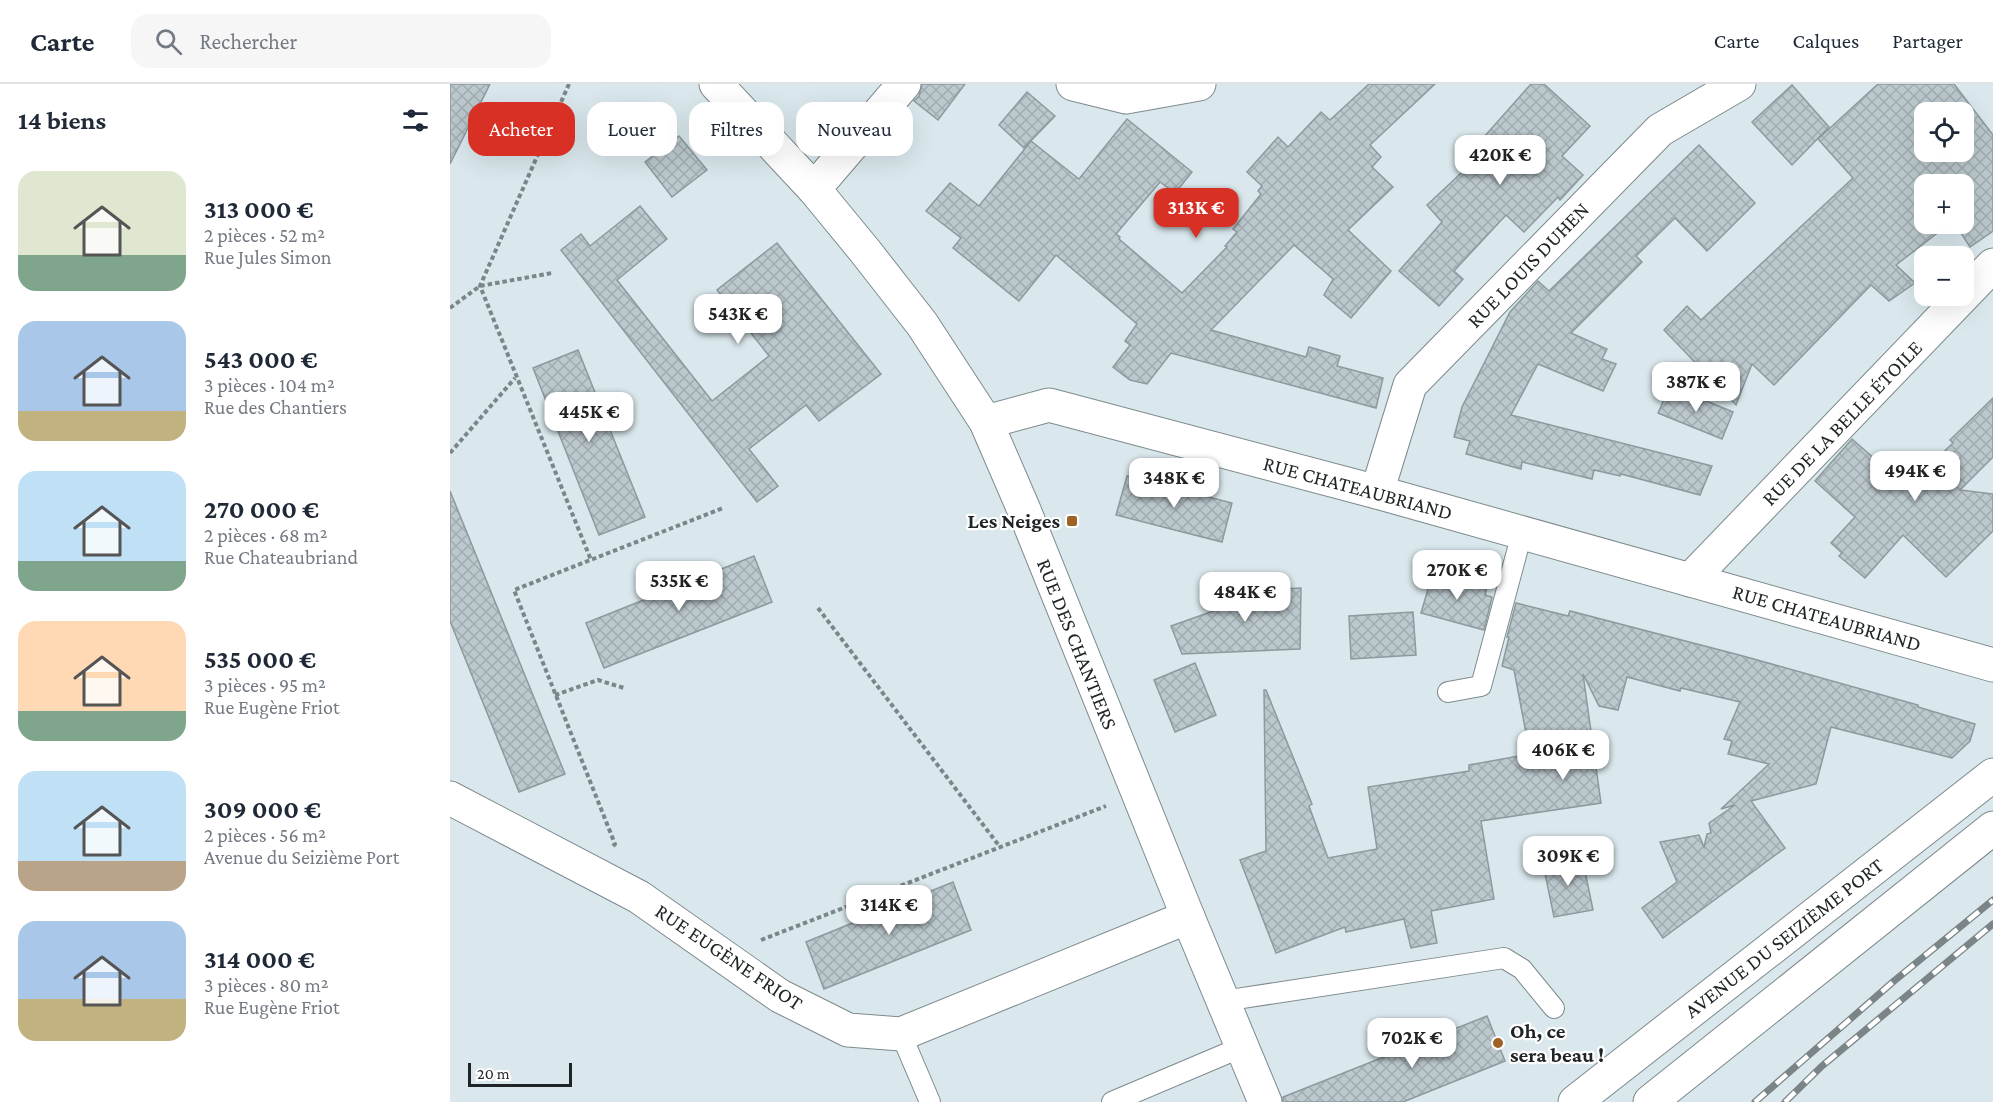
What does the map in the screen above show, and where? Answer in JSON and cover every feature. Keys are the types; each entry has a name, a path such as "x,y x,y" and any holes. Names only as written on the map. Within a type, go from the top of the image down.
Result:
{"street":[{"name":"RUE DES CHANTIERS","path":"716,84 814,189 915,315 986,422 1265,1102"},
{"path":"814,189 904,84"},
{"path":"1073,84 1126,96 1199,84"},
{"name":"RUE LOUIS DUHEN","path":"1377,492 1410,385 1660,130 1739,84"},
{"name":"RUE DE LA BELLE ÉTOILE","path":"1690,580 1993,266"},
{"name":"RUE CHATEAUBRIAND","path":"986,422 1049,405 1377,492 1993,665"},
{"name":"AVENUE DU SEIZIÈME PORT","path":"1575,1102 1993,775"},
{"name":"RUE EUGÈNE FRIOT","path":"450,798 639,897 780,996 848,1030 901,1034 1188,917"},
{"name":"AVENUE DU SEIZIÈME PORT","path":"1650,1102 1993,828"}],"lane":[{"path":"1449,692 1481,686 1522,533"},
{"path":"1223,1001 1504,958 1522,969 1554,1008"},
{"path":"901,1034 930,1102"},
{"path":"1112,1102 1242,1047"}],"path":[{"path":"569,84 480,286 515,378 591,560"},
{"path":"450,308 480,286 552,273"},
{"path":"450,453 515,378"},
{"path":"595,873 615,844 513,591 723,508"},
{"path":"818,608 1000,847"},
{"path":"555,695 598,680 624,688"},
{"path":"740,968 759,940 1138,793"}],"building":[{"path":"450,84 490,84 481,102 468,102 468,128 450,164"},
{"path":"922,84 965,84 938,120 914,101 919,96"},
{"path":"1369,84 1435,84 1370,145 1381,157 1372,167 1393,187 1348,230 1391,271 1351,318 1324,295 1333,279 1294,245 1211,330 1306,357 1309,347 1340,356 1337,366 1383,378 1376,408 1171,353 1147,384 1130,380 1113,367 1130,345 1125,341 1137,324 1056,255 1019,301 953,248 961,238 926,211 950,183 979,206 1031,141 1079,179 1127,119 1192,172 1175,193 1160,182 1116,234 1182,293 1227,247 1225,246 1237,232 1233,229 1261,194 1258,191 1262,186 1247,172 1278,137 1288,147 1321,112 1330,120"},
{"path":"1531,84 1544,84 1590,126 1562,156 1583,175 1560,200 1558,197 1524,232 1506,215 1454,271 1463,279 1439,306 1399,271 1442,222 1427,205 1474,161 1468,155"},
{"path":"1878,84 1954,84 1968,102 1914,102 1914,162 1974,162 1974,110 1993,135 1993,231 1971,246 1962,234 1974,234 1974,174 1914,174 1914,234 1936,234 1921,246 1914,246 1914,251 1896,265 1914,284 1889,301 1871,285 1774,385 1752,364 1736,405 1664,330 1687,306 1701,320 1853,178 1818,139"},
{"path":"1792,85 1829,127 1792,165 1752,122"},
{"path":"1027,92 1055,116 1024,148 999,125"},
{"path":"679,136 689,148 689,156 695,156 707,170 672,197 645,162 653,156 677,156 677,138"},
{"path":"1699,145 1755,203 1707,251 1675,218 1636,256 1642,262 1571,333 1607,349 1602,359 1616,364 1603,391 1538,364 1511,415 1712,466 1700,495 1621,474 1620,476 1594,470 1592,479 1522,462 1521,469 1466,454 1470,441 1454,437 1462,407 1510,312 1538,281 1549,291"},
{"path":"640,206 667,239 617,280 712,401 769,356 717,290 777,243 881,374 819,421 806,405 749,449 778,486 757,502 561,250 581,234 590,246"},
{"path":"578,350 645,517 599,535 533,368"},
{"path":"1670,386 1733,412 1722,439 1658,413"},
{"path":"1993,398 1993,457 1960,490 1993,494 1993,531 1946,577 1903,535 1865,578 1839,556 1842,553 1831,543 1855,517 1815,481 1852,439 1907,487 1953,443 1950,440"},
{"path":"1127,476 1232,503 1222,542 1116,515"},
{"path":"450,491 565,774 519,792 450,621"},
{"path":"754,556 772,602 604,668 586,623"},
{"path":"1433,572 1487,587 1485,595 1492,597 1484,630 1421,613"},
{"path":"1301,588 1300,649 1182,654 1171,626 1219,609 1213,592"},
{"path":"1516,603 1568,616 1570,611 1743,656 1918,705 1918,707 1975,724 1970,741 1952,758 1831,727 1816,784 1751,801 1785,848 1663,938 1642,908 1677,882 1660,842 1699,835 1704,847 1707,834 1711,833 1709,823 1735,805 1721,809 1769,764 1728,754 1732,741 1724,739 1740,702 1681,688 1680,691 1627,677 1618,710 1599,706 1583,674 1601,803 1481,821 1494,899 1431,911 1437,943 1411,948 1404,919 1346,932 1345,927 1276,953 1240,860 1266,851 1264,690 1266,690 1312,804 1309,806 1328,858 1377,849 1368,787 1469,771 1469,765 1530,754 1514,670 1502,666"},
{"path":"1413,612 1416,655 1351,659 1349,616"},
{"path":"1195,663 1216,715 1175,732 1154,680"},
{"path":"1582,857 1593,910 1554,917 1543,864"},
{"path":"953,882 971,930 824,989 806,942"},
{"path":"1487,1016 1505,1061 1403,1102 1283,1102 1283,1097"}],"railway":[{"path":"1755,1102 1894,981 1993,900"},
{"path":"1785,1102 1822,1066 1993,924"}],"place":[{"name":"Les Neiges","path":"1072,521"},
{"name":"Oh, ce sera beau !","path":"1498,1043"}]}
